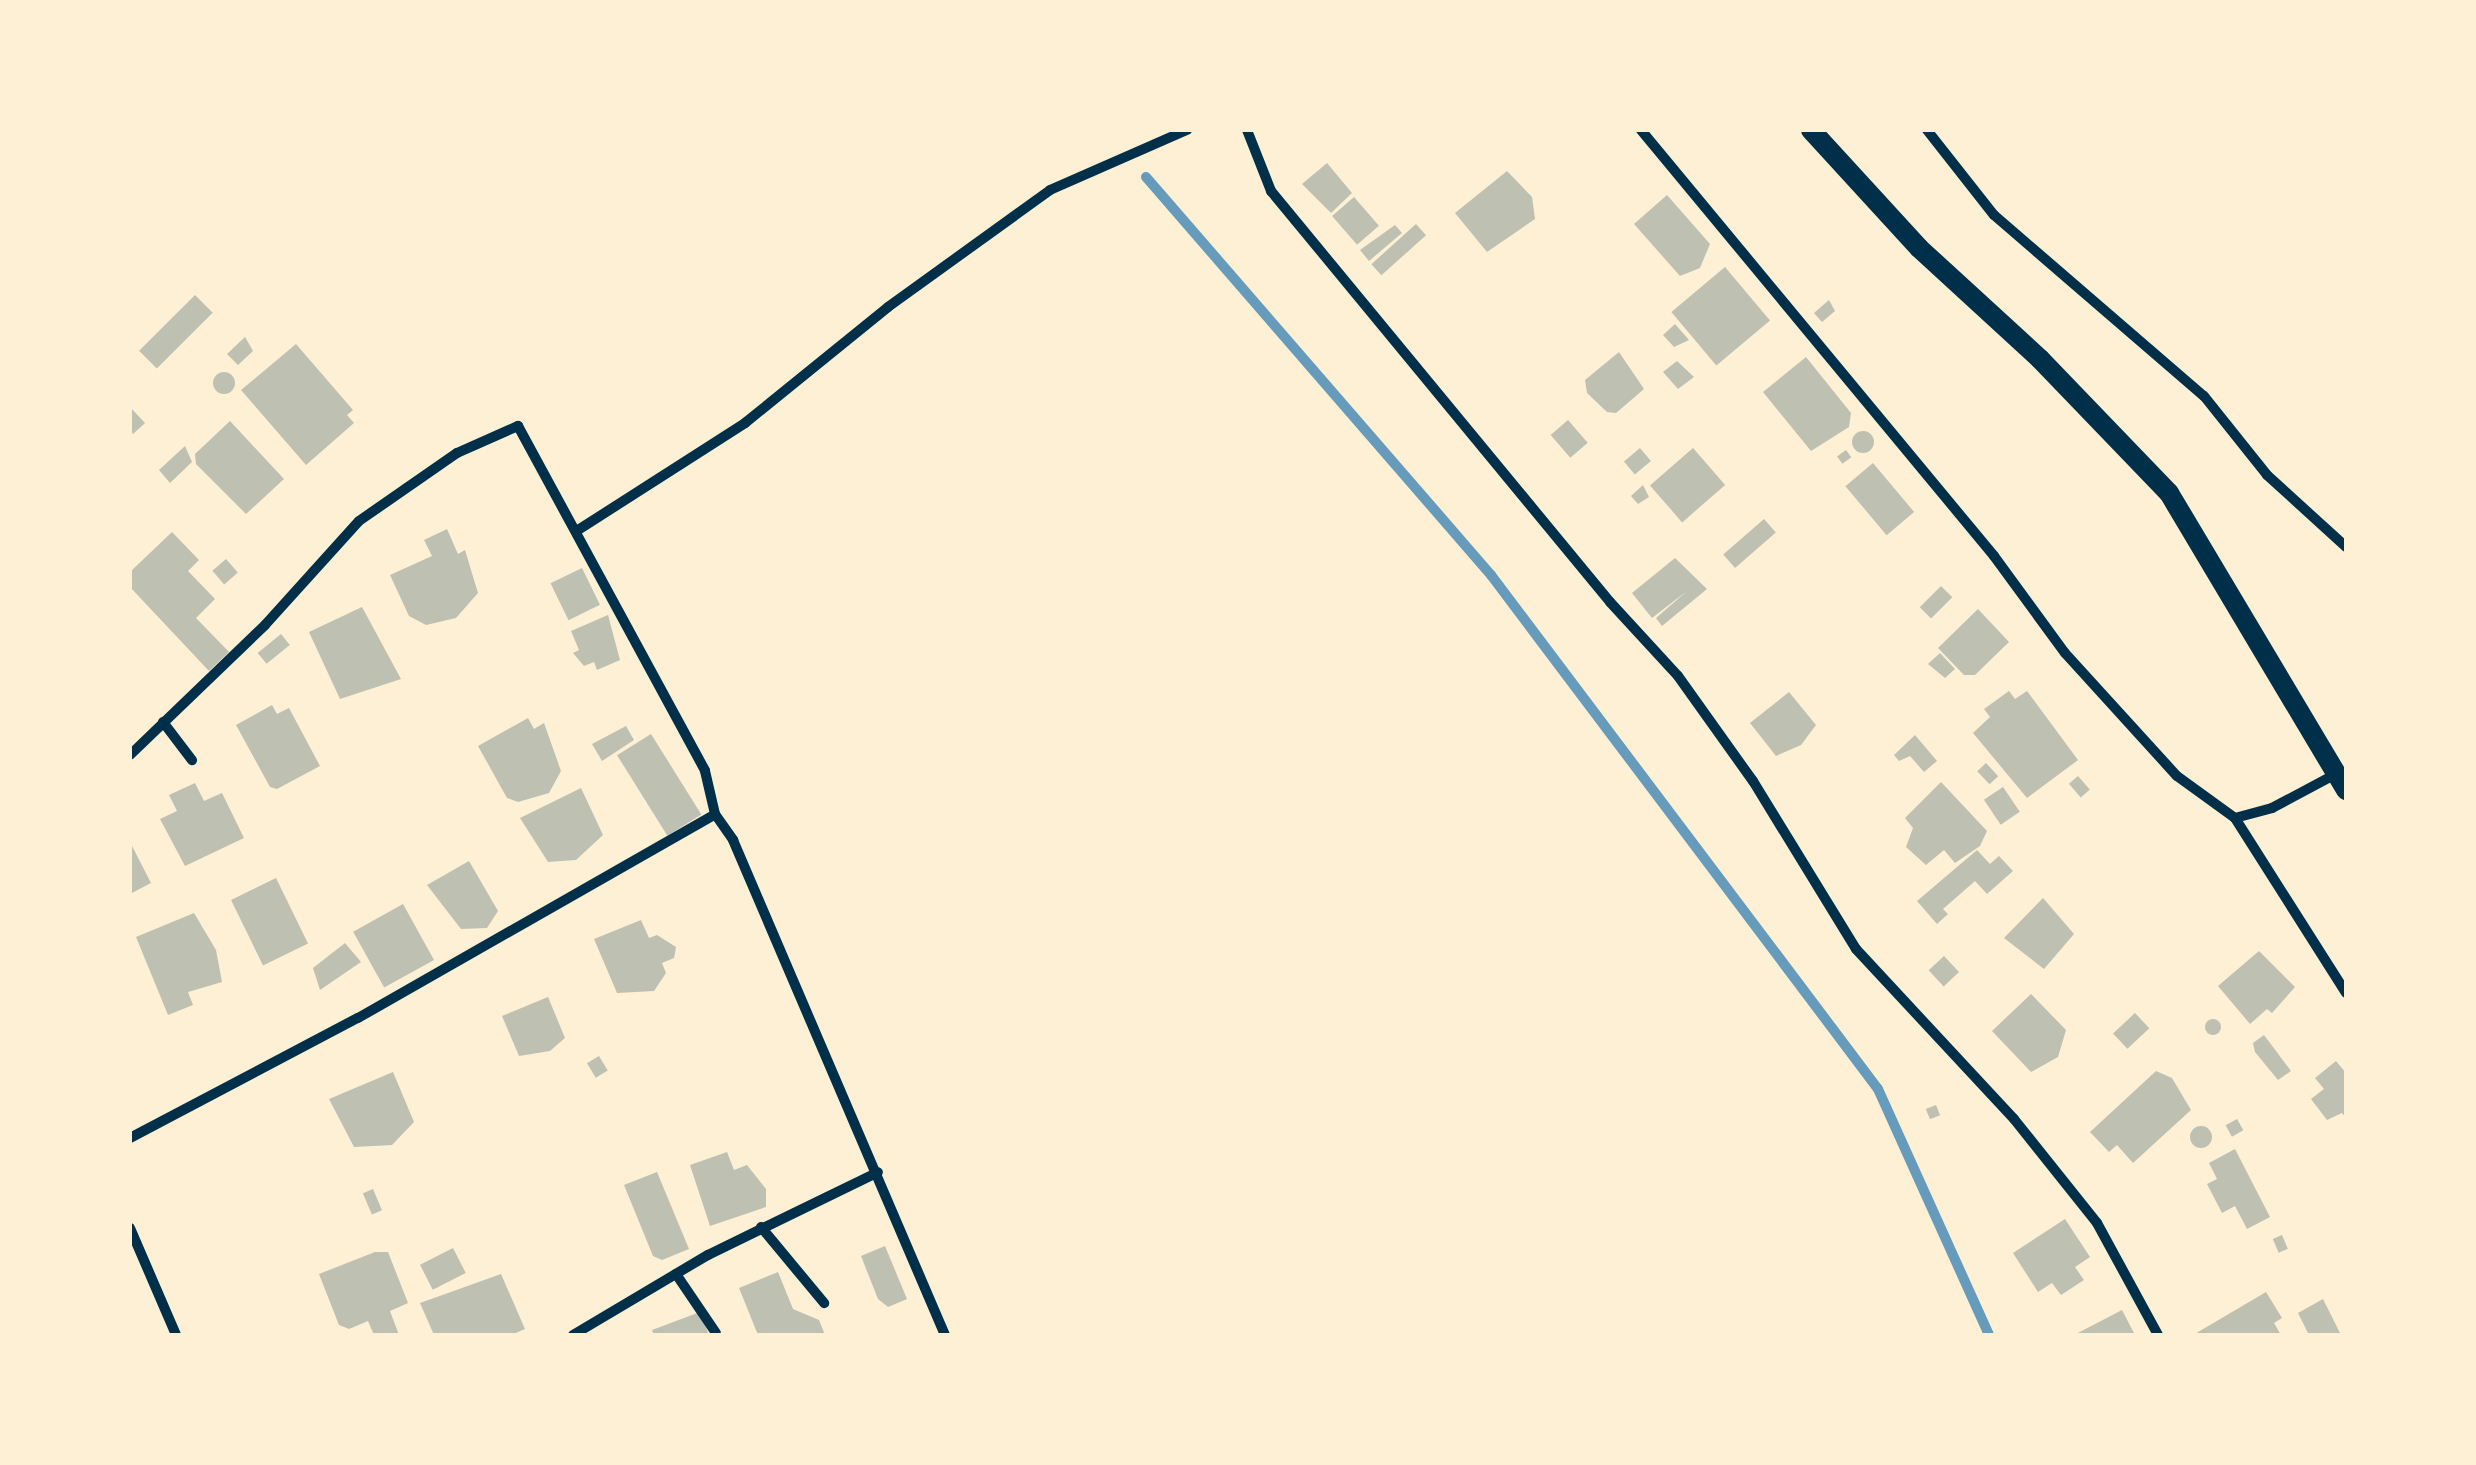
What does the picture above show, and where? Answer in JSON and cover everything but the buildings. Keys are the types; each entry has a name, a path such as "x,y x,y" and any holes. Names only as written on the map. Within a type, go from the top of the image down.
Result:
{"main road":[{"path":"1811,130 1919,248 2040,359 2169,493 2341,782"}],"street":[{"path":"578,530 745,423 875,317 1050,190 1187,130"},
{"path":"1247,130 1270,190 1678,676 1754,781 1856,949 2014,1119 2097,1222 2158,1335"},
{"path":"1642,130 2121,719 2207,804 2234,818 2346,993"},
{"path":"1927,130 1994,215 2204,396 2267,476 2346,547"},
{"path":"130,755 265,626 359,521 500,429 518,426 578,530 705,771 715,814 724,820 945,1335"},
{"path":"163,722 192,760"},
{"path":"2234,818 2341,782"},
{"path":"130,1138 358,1018 715,814"},
{"path":"573,1335 761,1227 878,1172"},
{"path":"761,1227 824,1304"},
{"path":"130,1228 176,1335"},
{"path":"676,1274 716,1333"}],"waterway":[{"path":"1146,177 1491,575 1878,1089 1989,1335"}]}
